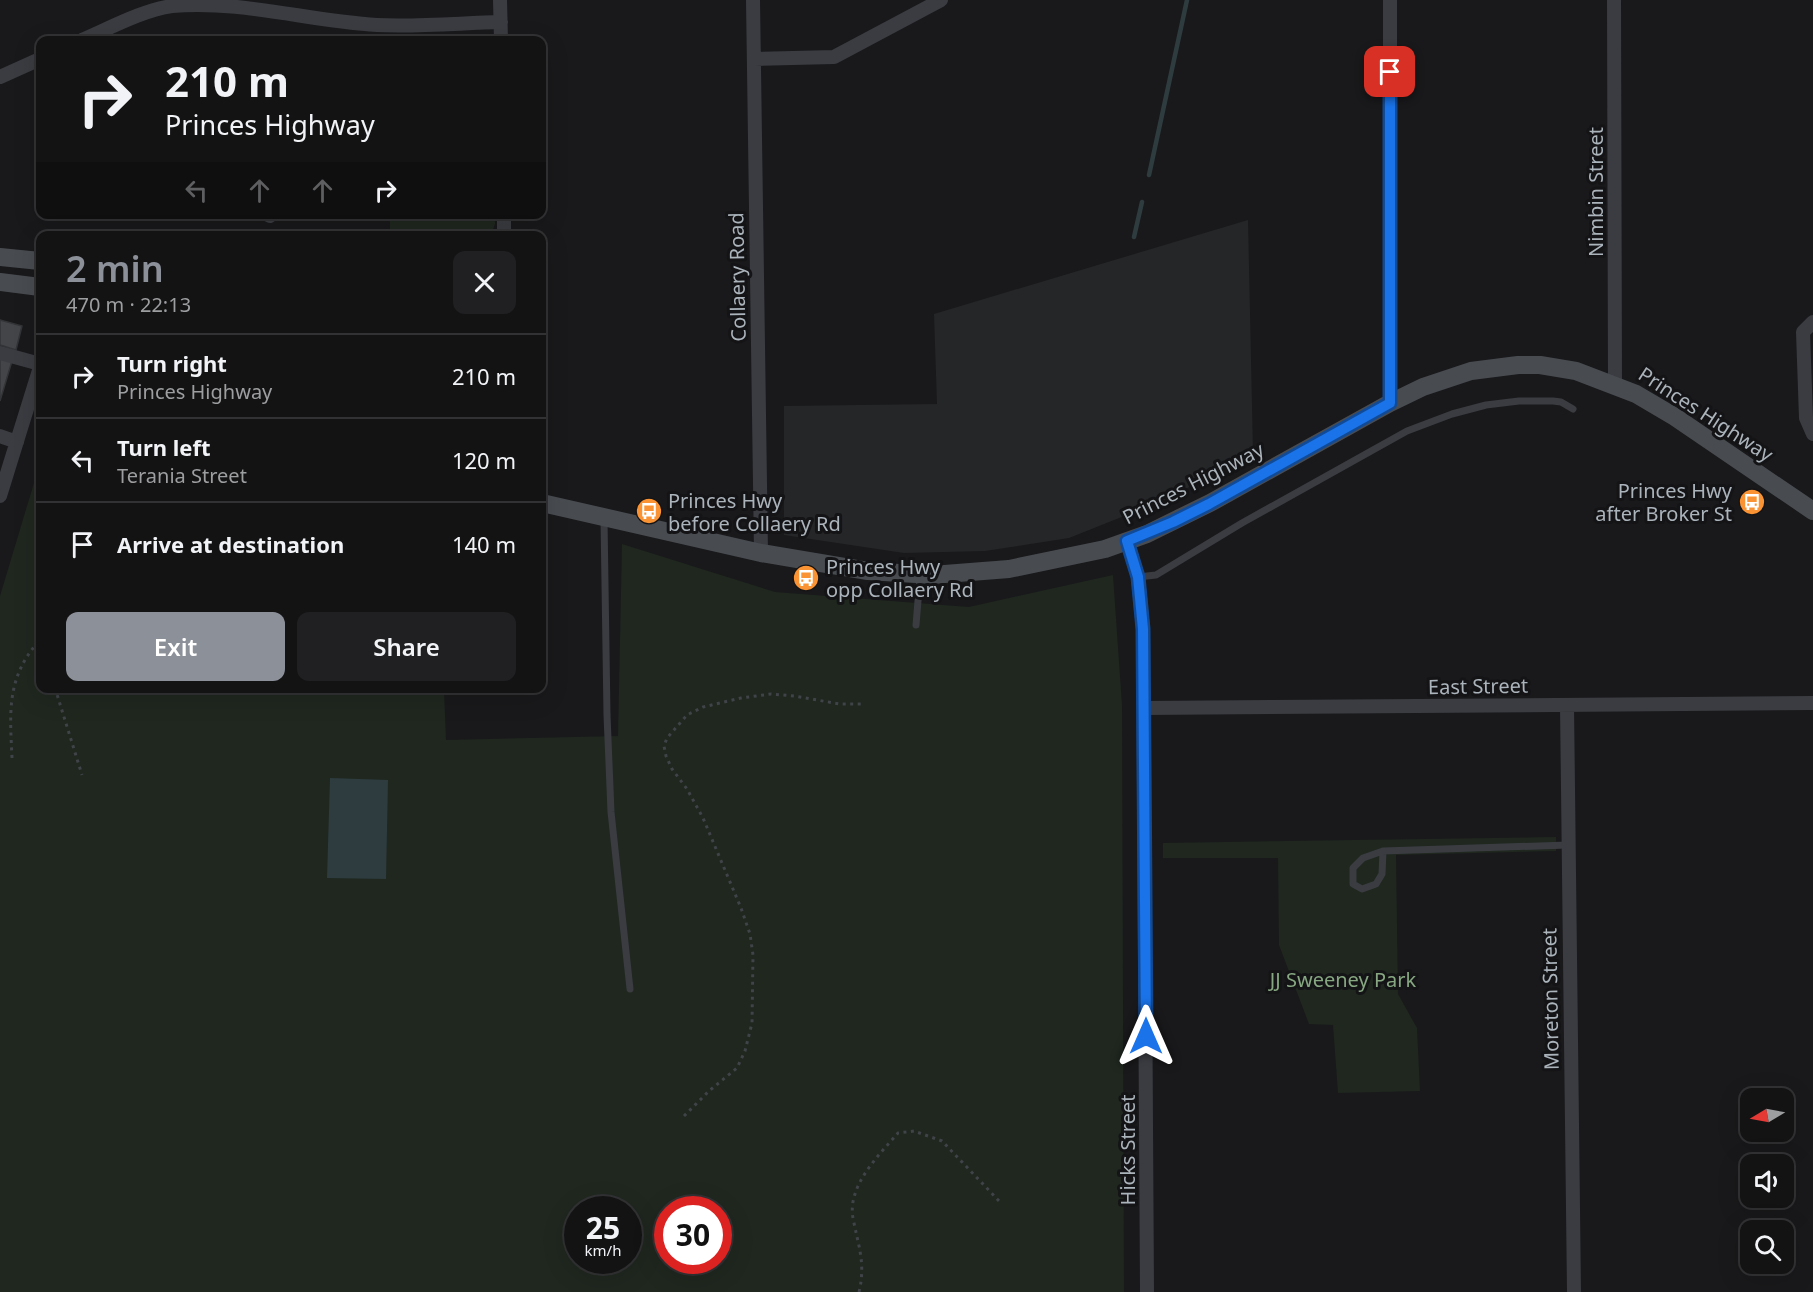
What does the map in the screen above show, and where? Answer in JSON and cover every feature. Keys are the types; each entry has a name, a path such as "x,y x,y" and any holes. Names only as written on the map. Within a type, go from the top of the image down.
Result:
{"main road":[{"path":"0,257 36,261"},
{"path":"0,282 36,286"},
{"name":"Princes Highway","path":"546,504 761,553 868,570 920,574 974,573 1008,569 1064,558 1127,541 1182,518 1423,387 1455,376 1495,367 1540,365 1576,371 1615,384 1636,394 1675,417 1813,510"}],"street":[{"path":"500,0 501,36"},
{"name":"Collaery Road","path":"753,0 761,553"},
{"path":"754,59 834,57 941,0"},
{"path":"1390,0 1390,403"},
{"name":"Nimbin Street","path":"1614,0 1615,384"},
{"path":"92,36 171,6 216,2 263,3 319,19 378,25 501,22"},
{"path":"0,77 36,61"},
{"path":"1813,322 1803,332 1806,418 1813,434"},
{"path":"0,353 36,365"},
{"path":"0,496 36,379"},
{"path":"0,436 17,442"},
{"name":"Hicks Street","path":"1127,541 1138,577 1143,629 1147,1292"},
{"name":"East Street","path":"1144,708 1813,703"},
{"name":"Moreton Street","path":"1567,705 1574,1292"}],"lane":[{"path":"1138,577 1156,575 1350,461 1418,426 1486,405 1519,401 1561,402 1573,409"},
{"path":"603,517 611,812 630,989"},
{"path":"916,625 920,574"},
{"path":"1383,851 1382,874 1376,884 1362,889 1353,884 1353,868 1364,858 1383,851 1568,845"}],"path":[{"path":"12,758 12,695 24,658 36,644"},
{"path":"57,693 82,775"},
{"path":"684,1116 737,1068 745,1051 752,1023 753,955 750,934 717,849 703,818 666,756 664,746 667,738 687,715 703,707 741,698 771,694 840,705 861,704"},
{"path":"859,1292 862,1259 852,1206 863,1178 898,1133 914,1131 942,1141 1001,1203"}],"shaded area":[{"path":"1248,220 1253,452 1169,498 1069,538 985,551 904,553 784,535 784,406 937,404 934,314"},
{"path":"330,778 388,780 386,879 327,878"}],"green space":[{"path":"390,219 495,219 492,231 390,231"},
{"path":"36,476 36,693 444,693 446,740 618,736 622,544 775,592 969,607 1113,575 1122,705 1124,1292 0,1292 0,596"},
{"name":"JJ Sweeney Park","path":"1556,837 1556,851 1396,855 1398,994 1417,1028 1420,1091 1338,1093 1333,1025 1309,1024 1279,945 1278,858 1163,858 1163,843"}],"building":[{"path":"0,320 22,326 16,350 0,345"},
{"path":"0,358 12,361 0,401"}],"waterway":[{"path":"1149,175 1187,0"},
{"path":"1134,237 1142,202"}],"place":[{"name":"Princes Hwy after Broker St","path":"1752,502"},
{"name":"Princes Hwy before Collaery Rd","path":"649,511"},
{"name":"Princes Hwy opp Collaery Rd","path":"806,578"}],"route":[{"path":"1146,1036 1143,629 1138,577 1127,541 1209,504 1390,403 1390,72"}]}
